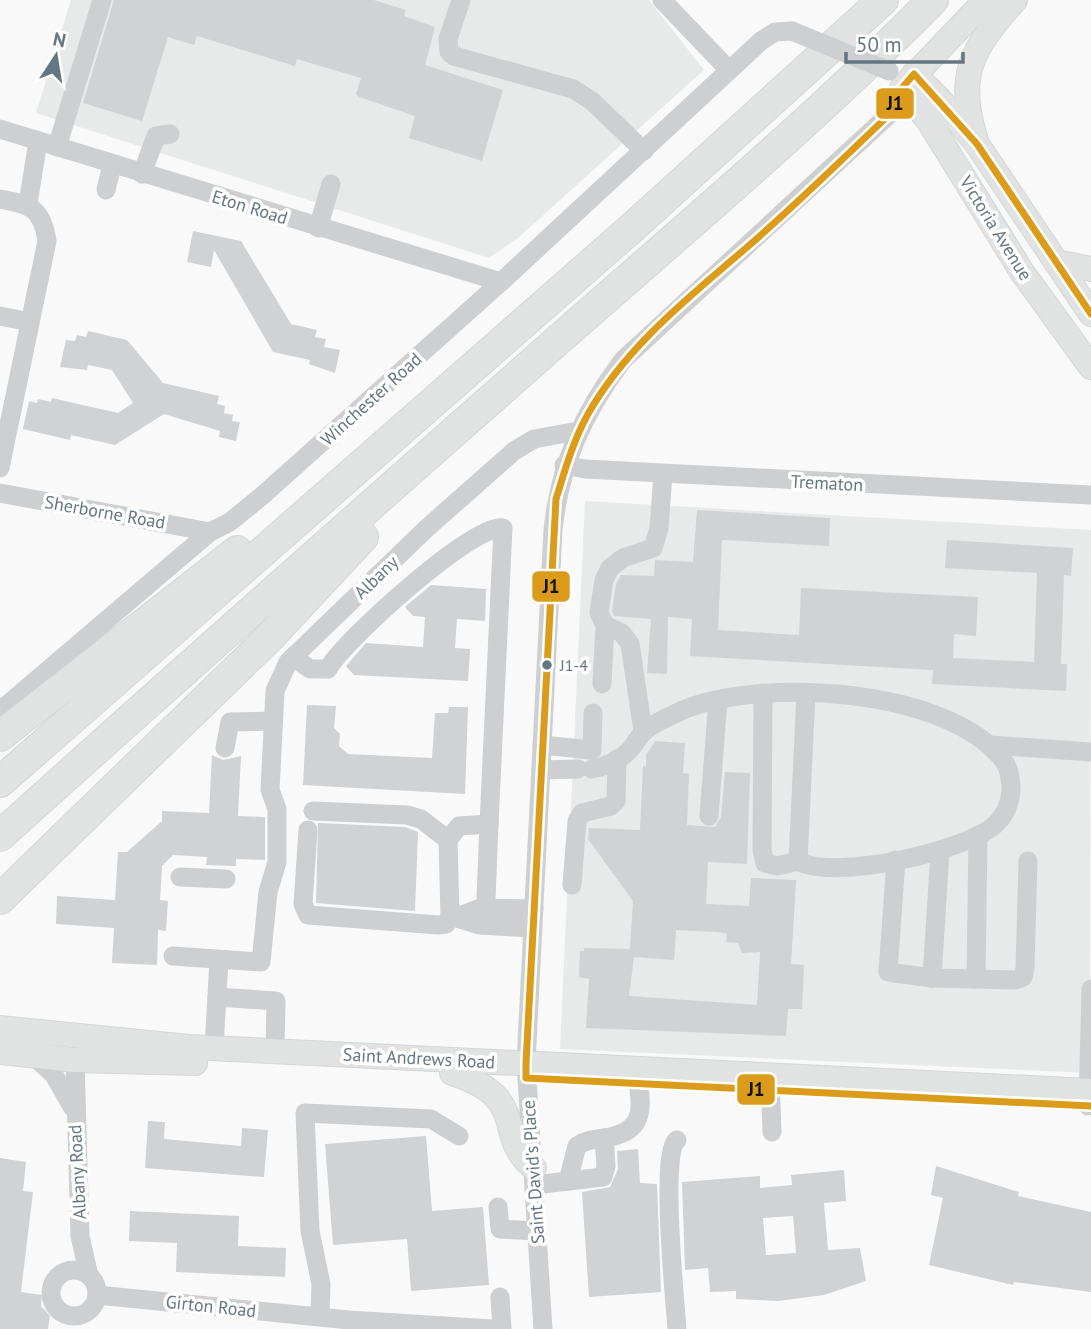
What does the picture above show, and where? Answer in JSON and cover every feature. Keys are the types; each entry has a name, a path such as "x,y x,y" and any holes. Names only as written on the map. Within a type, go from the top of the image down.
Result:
{"highway":[{"path":"0,782 634,226 883,0"},
{"path":"0,836 200,656 814,115 933,0"},
{"path":"0,899 269,638 370,529 414,470"},
{"path":"0,736 262,531 335,489"}],"main road":[{"path":"905,86 986,0"},
{"path":"905,86 1004,0"},
{"path":"977,144 967,111 967,72 972,56 987,31 1015,0"},
{"name":"Victoria Avenue","path":"905,86 977,144 1056,262 1089,305"},
{"name":"Victoria Avenue","path":"905,86 1022,272 1091,367"},
{"path":"1056,262 1091,269"},
{"name":"Saint Andrews Road","path":"0,1028 75,1060 346,1066 452,1073 526,1070"},
{"name":"Saint Andrews Road","path":"0,1052 40,1045 214,1048 638,1077 1089,1098"},
{"path":"452,1073 492,1090 503,1105 535,1177"}],"street":[{"path":"28,204 47,144 102,0"},
{"path":"461,0 448,39 449,52 454,56 573,89 592,101 644,152"},
{"path":"662,0 679,8 729,70"},
{"name":"Winchester Road","path":"0,711 210,532 230,522 252,504 501,282 770,35 792,32 905,86"},
{"name":"Saint David's Place","path":"542,1329 535,1177 526,1070 553,530 564,465 578,431 623,360 905,86"},
{"name":"Eton Road","path":"0,129 501,282"},
{"path":"142,174 156,136 170,134"},
{"path":"106,190 112,165"},
{"path":"318,228 331,184"},
{"path":"0,199 28,204 44,222 47,241 30,322 8,388 0,468"},
{"path":"1060,323 1089,305"},
{"path":"0,316 30,322"},
{"name":"Albany","path":"219,960 261,962 268,892 277,862 277,810 270,790 272,720 277,681 293,657 427,528 514,451 534,439 578,431"},
{"name":"Trematon","path":"564,465 663,474 1091,495"},
{"path":"602,684 605,625 599,613 604,580 610,568 624,558 653,548 657,540 663,474"},
{"name":"Sherborne Road","path":"0,493 210,532"},
{"path":"328,669 340,651 428,569 488,530 503,528 486,899"},
{"path":"605,625 622,633 631,644 643,731"},
{"path":"312,639 328,669"},
{"path":"293,657 310,669 328,669"},
{"path":"572,885 577,821 582,813 611,806 616,801 624,754 643,731 687,709 763,693 839,693 886,700 930,714 990,745 1006,764 1012,781 1006,813 995,825 978,836 940,851 896,860 815,867 798,861 777,866 765,863 762,850 763,693"},
{"path":"798,861 806,693"},
{"path":"709,816 718,701"},
{"path":"587,763 593,713"},
{"path":"225,748 230,722 272,720"},
{"path":"542,745 587,763"},
{"path":"990,745 1091,752"},
{"path":"541,770 624,754"},
{"path":"447,840 421,819 407,815 310,821 303,904 308,915 438,925 446,923 453,916 480,908 533,918"},
{"path":"453,916 447,840 459,826 489,824"},
{"path":"976,979 978,836"},
{"path":"932,978 940,851"},
{"path":"896,860 886,967 893,975 1015,980 1023,977 1028,861"},
{"path":"180,877 226,879"},
{"path":"173,956 219,960 214,1048"},
{"path":"1089,1098 1091,989"},
{"path":"216,997 276,1001 275,1051"},
{"name":"Albany Road","path":"40,1045 74,1109"},
{"name":"Albany Road","path":"75,1060 74,1109 80,1236 89,1276"},
{"path":"568,1181 577,1146 622,1135 632,1128 640,1112 638,1077"},
{"path":"771,1083 772,1132"},
{"path":"320,1317 321,1284 310,1231 305,1113 430,1119 459,1136"},
{"path":"535,1177 568,1181 603,1177 606,1166 604,1138"},
{"path":"677,1140 669,1150 668,1177 677,1329"},
{"path":"498,1207 500,1229 537,1231"},
{"name":"Albany Road","path":"62,1273 80,1236"},
{"path":"76,1270 89,1276 97,1295 93,1307 78,1322 62,1321 52,1300 51,1292 62,1273 76,1270"},
{"name":"Girton Road","path":"97,1295 320,1317 492,1329"},
{"path":"500,1297 502,1329"}],"shaded area":[{"path":"71,0 649,0 704,70 518,238 489,258 36,113"},
{"path":"585,501 1091,530 1090,1073 560,1049"}],"building":[{"path":"114,0 374,0 406,10 404,16 435,27 425,65 503,90 482,161 409,138 415,116 359,97 356,94 361,78 297,59 295,66 197,36 194,45 168,37 142,121 83,103"},
{"path":"193,231 241,241 291,324 317,330 315,337 326,339 324,347 340,350 335,373 309,364 310,360 273,352 214,250 211,267 187,262"},
{"path":"88,331 127,340 163,383 219,396 217,404 225,406 224,413 233,415 232,421 240,422 236,441 219,437 220,431 164,414 115,445 71,435 70,440 23,429 29,401 37,403 38,399 51,402 52,398 118,413 133,403 112,370 88,365 87,370 60,367 66,340 75,341 77,335 86,337"},
{"path":"697,510 830,518 829,546 722,540 718,630 799,635 801,588 978,597 976,636 954,634 953,658 1034,662 1037,573 945,568 947,540 1073,548 1071,576 1064,575 1061,664 1067,664 1066,691 932,684 933,670 690,656 692,619 668,617 667,674 647,673 651,619 614,616 612,611 616,584 621,575 654,576 655,560 693,562"},
{"path":"431,585 486,589 485,621 457,619 455,648 470,649 468,681 354,675 346,666 366,643 423,647 425,617 413,616 405,607"},
{"path":"307,705 336,706 334,728 340,734 339,746 348,754 432,758 435,713 448,713 449,707 468,707 465,794 303,785"},
{"path":"655,741 685,743 683,773 689,774 687,825 715,827 721,817 725,772 750,773 747,864 708,862 706,904 749,906 751,878 796,880 791,964 804,965 802,1009 788,1009 786,1036 586,1028 589,979 579,977 580,951 584,951 584,948 630,949 633,901 588,839 589,828 640,830 643,766 646,767 646,755","holes":["676,930 727,934 726,942 738,943 742,953 760,952 757,1005 629,996 634,957 674,960"]},
{"path":"212,755 223,760 241,756 238,816 265,817 265,860 236,859 236,866 206,865 207,857 173,855 162,866 160,900 168,901 166,931 158,930 157,965 112,963 114,928 56,924 57,896 115,900 118,852 127,852 162,821 162,811 209,813"},
{"path":"318,823 405,827 418,832 415,911 316,903"},
{"path":"148,1121 165,1122 164,1139 241,1146 242,1128 268,1130 264,1177 145,1168"},
{"path":"426,1136 432,1211 483,1207 489,1285 411,1291 407,1239 333,1245 325,1144"},
{"path":"638,1149 640,1183 657,1184 661,1292 589,1297 582,1192 610,1187 618,1169 617,1151"},
{"path":"0,1158 26,1162 23,1191 33,1192 21,1292 42,1295 41,1306 50,1316 48,1329 0,1329"},
{"path":"936,1166 1019,1192 1018,1196 1091,1212 1091,1292 1014,1282 1013,1285 929,1265 943,1198 931,1195"},
{"path":"844,1170 846,1201 824,1203 828,1250 860,1248 866,1281 824,1295 778,1301 736,1299 736,1291 710,1292 708,1268 685,1270 682,1182 760,1176 760,1188 792,1185 791,1175","holes":["793,1216 796,1253 766,1255 763,1218"]},
{"path":"130,1211 239,1216 238,1246 286,1248 285,1277 176,1272 177,1243 129,1241"}],"transit line":[{"name":"J1","path":"1091,314 977,144 914,74 896,95 894,110 779,219 667,317 605,387 578,435 556,499 526,1063 526,1078 1091,1106"}],"place":[{"name":"J1-4","path":"547,665"}]}
